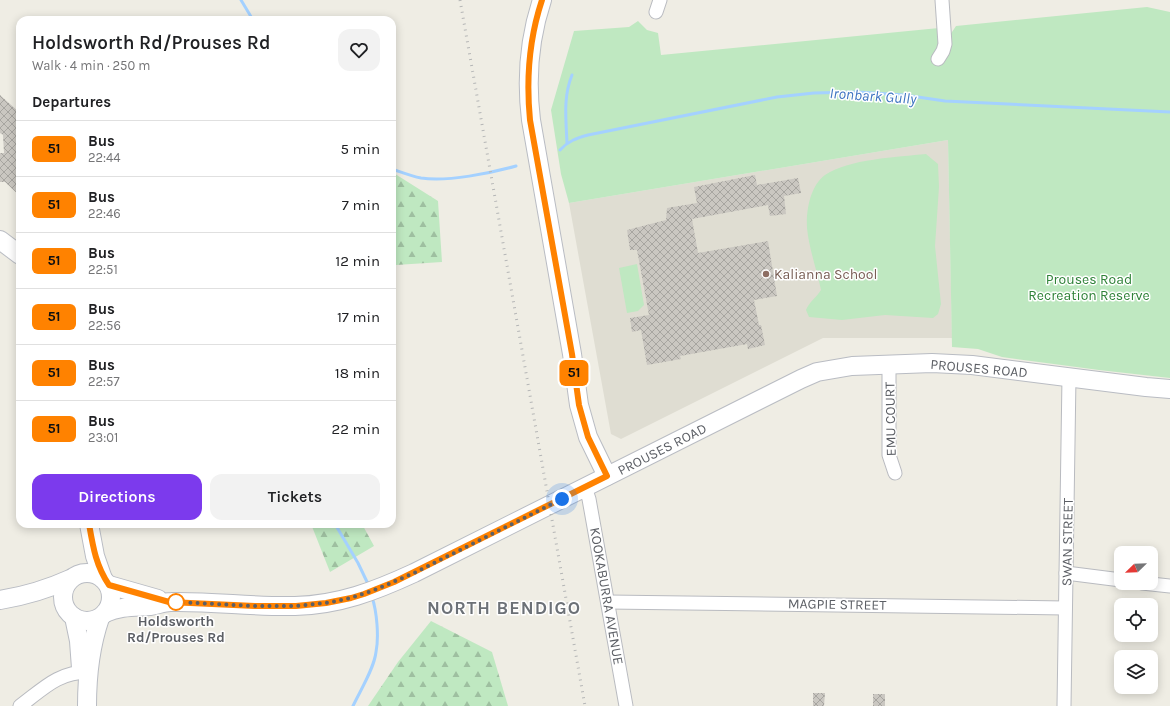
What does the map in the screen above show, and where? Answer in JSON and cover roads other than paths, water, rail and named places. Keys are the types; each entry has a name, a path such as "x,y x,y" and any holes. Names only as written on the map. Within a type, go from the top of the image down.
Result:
{"street":[{"path":"542,0 534,27 529,62 528,100 530,120 572,354 579,405 588,437 607,476"},
{"path":"938,60 945,44 942,0"},
{"path":"0,240 16,252"},
{"name":"PROUSES ROAD","path":"103,615 113,609 122,607 150,606 169,602 255,606 296,606 326,603 370,592 414,573 817,372 839,368 889,364 932,363 972,365 1170,389"},
{"name":"EMU COURT","path":"889,364 889,456 895,474"},
{"name":"SWAN STREET","path":"1064,706 1069,377"},
{"name":"KOOKABURRA AVENUE","path":"585,487 589,499 626,706"},
{"path":"86,706 84,672 79,641 63,599 63,592 65,585 80,566 88,528"},
{"path":"84,672 92,642 111,600 111,592 95,556 90,528"},
{"path":"7,599 52,587 80,573 88,572 96,574 106,582"},
{"path":"1066,573 1114,579"},
{"name":"PROUSES ROAD","path":"106,582 169,602"},
{"path":"1158,585 1170,586"},
{"path":"7,599 49,602 69,612 80,620 87,621 103,615"},
{"name":"MAGPIE STREET","path":"608,602 1065,608"},
{"path":"20,706 58,678 84,672"}],"waterway":[{"path":"241,0 251,16"},
{"path":"567,143 566,100 572,75"},
{"name":"Ironbark Gully","path":"560,150 573,140 588,135 777,97 814,93 858,92 904,95 945,101 1170,112"},
{"name":"Ironbark Gully","path":"396,170 421,178 444,179 482,174 516,166"},
{"path":"337,528 358,563 369,586"},
{"path":"353,706 370,673 375,659 377,624 372,597"}],"railway":[{"path":"460,0 585,706"}],"place":[{"name":"Kalianna School","path":"766,274"},
{"name":"Holdsworth Rd/Prouses Rd","path":"176,602"}],"district":[{"name":"NORTH BENDIGO","path":"504,608"}],"park label":[{"name":"Prouses Road Recreation Reserve","path":"1089,288"}]}
